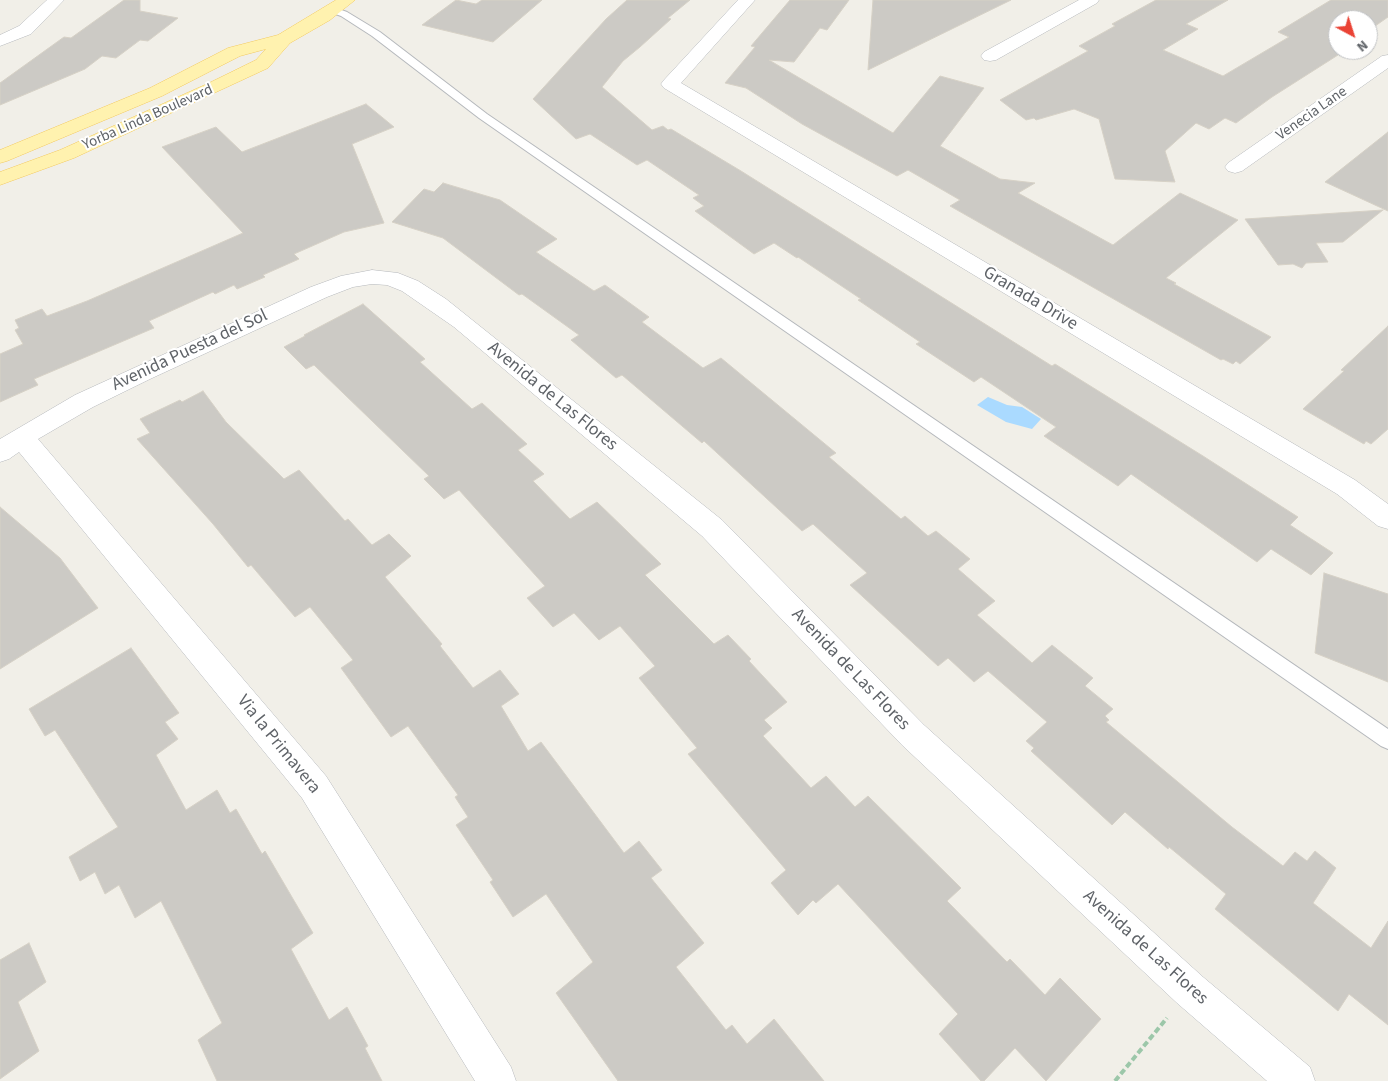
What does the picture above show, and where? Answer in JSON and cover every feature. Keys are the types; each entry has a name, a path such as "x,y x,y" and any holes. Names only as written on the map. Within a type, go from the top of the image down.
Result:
{"main road":[{"name":"Yorba Linda Boulevard","path":"0,157 156,92 234,52 284,39 347,0"},
{"name":"Yorba Linda Boulevard","path":"0,179 67,154 262,64 284,39"},
{"path":"20,150 34,166"}],"street":[{"path":"0,41 24,30 56,0"},
{"name":"Granada Drive","path":"748,0 670,84 1346,488 1388,518"},
{"path":"990,56 1091,0"},
{"name":"Venecia Lane","path":"1235,167 1388,60"},
{"name":"Avenida Puesta del Sol","path":"10,444 84,401 141,372 319,292 349,280 372,277 390,278"},
{"name":"Avenida de Las Flores","path":"390,278 410,286 438,304 712,528 913,735 1190,990 1296,1081"},
{"name":"Via la Primavera","path":"10,444 314,786 497,1081"}],"lane":[{"path":"333,10 344,14 376,34 483,116 1388,740"}],"path":[{"path":"1115,1081 1190,990"}],"water":[{"path":"988,397 1007,405 1022,407 1041,419 1032,429 1006,422 977,405"}],"building":[{"path":"124,0 140,0 140,11 178,18 148,41 140,40 116,58 102,56 85,69 0,105 0,83 64,37 71,38"},
{"path":"456,0 476,4 482,0 542,0 493,42 422,25"},
{"path":"627,0 690,0 668,18 671,19 623,61 602,87 652,130 663,126 668,130 671,129 1052,366 1055,364 1298,517 1290,525 1333,553 1311,575 1271,549 1257,562 1131,474 1118,486 1044,436 1056,427 981,377 974,382 916,344 920,342 858,300 861,299 798,257 774,243 754,254 695,211 704,206 693,198 699,195 647,160 637,165 590,134 576,139 533,99 606,19"},
{"path":"790,0 849,0 827,30 820,28 794,62 769,60 893,133 940,76 984,88 940,146 1000,179 1035,183 1018,193 1113,245 1180,193 1238,220 1166,278 1271,337 1240,364 1236,361 1233,364 1223,359 1221,360 950,206 960,200 908,170 897,176 802,124 746,88 725,83 755,47 751,46"},
{"path":"873,0 1011,0 868,70"},
{"path":"1156,0 1228,0 1186,24 1198,29 1163,50 1223,76 1289,37 1278,32 1331,0 1388,0 1388,17 1378,24 1378,10 1328,10 1328,60 1330,60 1272,97 1236,123 1225,118 1209,129 1196,123 1165,151 1175,182 1115,179 1099,119 1074,109 1036,120 1034,118 1026,120 1000,100 1088,51 1079,46 1115,26 1112,24"},
{"path":"366,104 394,127 352,144 384,223 344,232 294,254 299,259 263,275 265,277 237,289 234,285 215,294 213,292 149,321 154,328 34,379 38,385 0,402 0,354 23,344 15,330 19,328 15,320 42,309 47,316 87,301 243,233 162,147 216,127 242,152"},
{"path":"1388,132 1388,211 1325,182"},
{"path":"443,183 500,200 557,239 536,252 594,291 605,285 649,317 642,322 703,368 721,358 836,453 829,457 901,519 905,516 928,536 936,531 970,559 958,569 995,601 977,615 1032,663 1052,645 1093,678 1085,686 1113,709 1105,716 1109,720 1106,722 1232,827 1283,866 1295,852 1307,861 1315,851 1336,868 1313,903 1371,948 1388,921 1388,1025 1349,994 1338,1011 1215,909 1226,894 1169,847 1168,849 1125,812 1112,825 1031,751 1034,748 1026,741 1047,722 988,671 974,682 948,658 938,666 850,585 867,573 813,524 802,531 704,441 702,443 622,375 616,378 571,340 579,335 522,294 519,295 443,238 392,222 424,189 434,192"},
{"path":"1383,210 1343,242 1316,243 1328,262 1306,263 1302,268 1293,264 1278,265 1245,219"},
{"path":"363,304 425,359 420,362 472,409 482,403 527,444 518,450 544,474 533,481 570,519 597,502 661,564 645,575 714,644 728,635 751,659 749,661 787,702 764,720 772,728 763,736 811,788 826,776 855,807 868,796 961,888 947,901 1007,962 1010,959 1045,995 1060,978 1101,1019 1046,1081 1015,1048 984,1081 981,1081 939,1034 958,1014 838,884 816,903 813,900 798,915 771,883 786,870 688,754 697,748 639,678 655,666 620,626 599,640 574,613 553,627 527,598 545,586 459,490 444,499 424,479 429,476 314,365 306,369 284,347"},
{"path":"1388,326 1388,429 1371,444 1366,441 1364,444 1303,409"},
{"path":"203,391 226,422 284,479 299,470 345,521 348,519 372,545 389,534 411,556 385,577 442,644 440,646 473,688 500,670 519,694 501,706 528,751 541,742 624,853 639,841 662,870 651,878 704,943 676,967 726,1030 732,1025 747,1044 774,1019 824,1081 618,1081 556,993 593,962 546,894 513,917 490,882 493,880 456,825 468,817 455,797 458,795 408,726 391,737 341,668 353,660 310,607 295,617 251,565 248,567 213,524 137,439 150,433 140,419 180,400 182,402"},
{"path":"0,507 60,558 98,608 0,669"},
{"path":"1324,573 1388,594 1388,682 1315,653"},
{"path":"131,648 179,713 165,722 178,739 156,755 186,810 217,790 230,813 236,809 262,854 265,851 313,933 291,949 329,1020 347,1007 368,1046 365,1048 382,1081 217,1081 198,1040 222,1023 161,901 135,918 119,885 105,894 95,872 80,881 69,857 118,827 55,730 45,736 29,709"},
{"path":"29,943 46,982 18,1002 39,1051 0,1079 0,960"}]}
